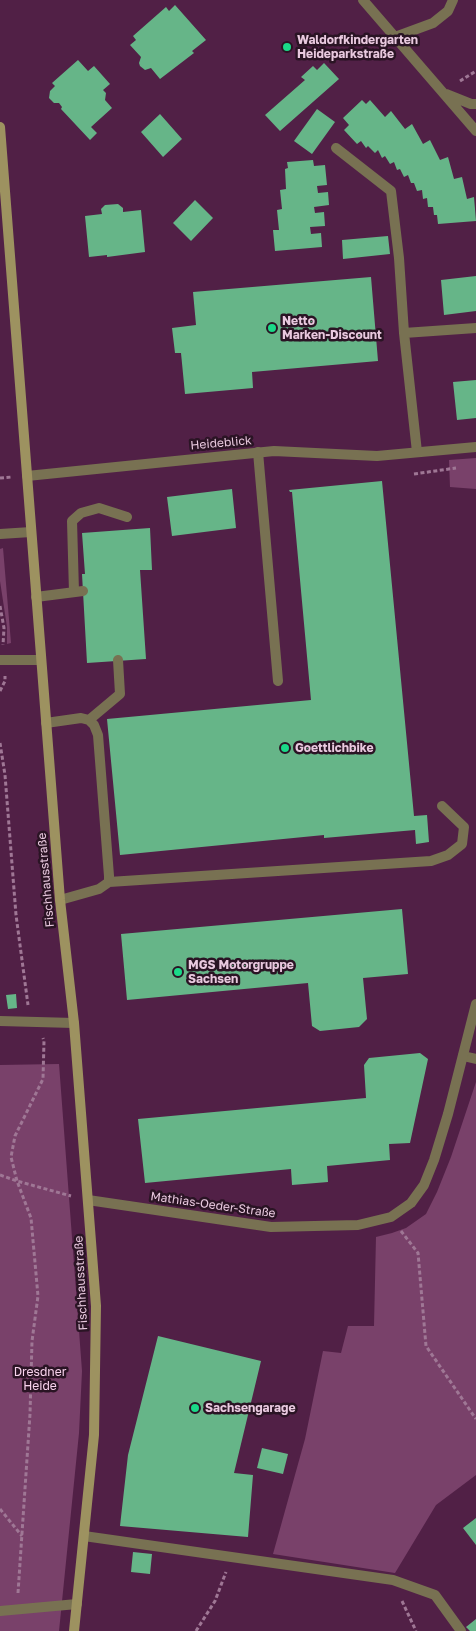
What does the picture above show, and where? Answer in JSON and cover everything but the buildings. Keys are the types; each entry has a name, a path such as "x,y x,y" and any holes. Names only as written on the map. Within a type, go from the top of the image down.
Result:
{"main road":[{"name":"Fischhausstraße","path":"0,127 60,900 74,1023 96,1316 94,1435 74,1631"}],"street":[{"path":"363,0 476,131"},
{"path":"395,37 433,23 448,11 453,0"},
{"path":"443,92 471,104 476,104"},
{"path":"336,148 391,192 417,452"},
{"path":"404,333 476,328"},
{"name":"Heideblick","path":"27,476 258,452 274,451 376,456 476,447"},
{"path":"258,452 278,681"},
{"path":"36,597 78,592 72,521 81,513 99,508 127,517"},
{"path":"0,534 31,532"},
{"path":"0,660 41,660"},
{"path":"88,720 120,694 118,660"},
{"path":"46,723 81,718 88,720 94,725 98,735 109,882"},
{"path":"60,900 99,890 109,882 431,861 448,855 462,844 464,827 442,806"},
{"name":"Mathias-Oeder-Straße","path":"88,1200 271,1227 358,1225 391,1217 411,1203 424,1185 434,1160 476,1004"},
{"path":"0,1021 74,1023"},
{"path":"463,1056 476,1059"},
{"path":"84,1536 393,1580 435,1595 461,1631"},
{"path":"0,1611 77,1604"}],"path":[{"path":"414,474 457,468"},
{"path":"0,742 5,775 16,915 29,1010 44,1040 43,1079 15,1136 12,1157 17,1182 31,1218 38,1296 32,1341 30,1414 22,1512 23,1536 16,1610"},
{"path":"0,1175 17,1182 88,1200"},
{"path":"391,1217 418,1253 426,1346 476,1419"},
{"path":"0,1509 23,1536"},
{"path":"196,1631 215,1601 231,1557"},
{"path":"393,1580 411,1624 416,1631"}],"green space":[{"path":"476,458 476,489 450,487 449,460"},
{"path":"3,548 11,643 7,644 7,627 0,581 0,549"},
{"name":"Dresdner Heide","path":"59,1064 82,1371 79,1433 59,1631 0,1631 0,1065"},
{"path":"476,1082 476,1475 436,1505 395,1573 273,1554 305,1439 323,1351 341,1353 348,1326 374,1326 376,1237 406,1228 426,1214 451,1157"}],"place":[{"name":"Waldorfkindergarten Heideparkstraße","path":"287,47"},
{"name":"Netto Marken-Discount","path":"272,328"},
{"name":"Goettlichbike","path":"285,748"},
{"name":"MGS Motorgruppe Sachsen","path":"178,972"},
{"name":"Sachsengarage","path":"195,1408"}]}
